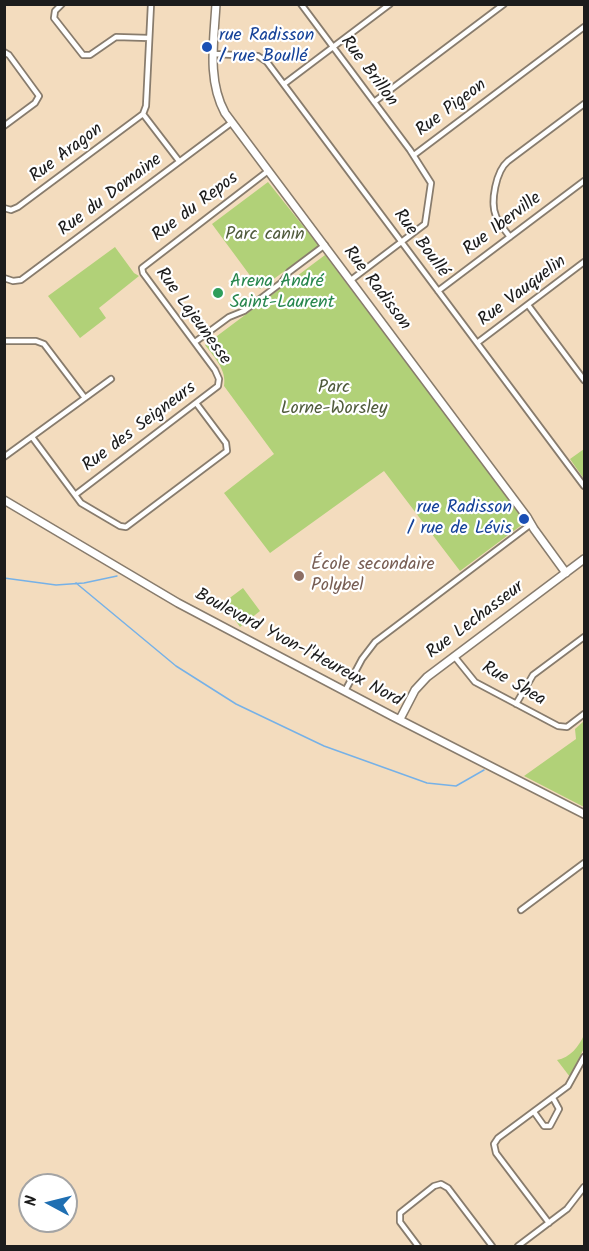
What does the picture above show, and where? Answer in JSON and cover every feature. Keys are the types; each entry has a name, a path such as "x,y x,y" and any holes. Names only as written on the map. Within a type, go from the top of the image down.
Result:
{"street":[{"path":"63,4 55,11 54,18 83,55 90,55 116,37 149,38"},
{"path":"151,4 146,106 143,114 179,162"},
{"name":"Rue Radisson","path":"216,4 213,54 215,89 220,104 231,123 325,245 566,573"},
{"name":"Rue Brillon","path":"301,4 414,155"},
{"path":"377,4 382,11"},
{"path":"284,84 390,4"},
{"path":"374,102 504,4"},
{"name":"Rue Pigeon","path":"351,280 424,225 427,220 431,183 414,155 585,27"},
{"path":"4,52 9,55 39,96 37,102 4,126"},
{"name":"Rue Boullé","path":"213,54 262,58 284,84 585,486"},
{"path":"510,237 494,210 500,170 508,161 585,104"},
{"name":"Rue Aragon","path":"4,208 11,210 18,207 143,114"},
{"name":"Rue du Domaine","path":"4,278 13,281 21,280 231,123"},
{"name":"Rue du Repos","path":"142,268 268,171"},
{"name":"Rue Iberville","path":"438,291 585,181"},
{"path":"195,342 228,317 244,311 270,292 289,272 325,245"},
{"name":"Rue Vauquelin","path":"477,343 528,304 581,268 585,262"},
{"name":"Rue Lajeunesse","path":"142,268 143,273 219,375 219,382"},
{"path":"528,304 585,380"},
{"path":"4,341 36,341 44,344 86,398"},
{"path":"4,457 111,379"},
{"name":"Rue des Seigneurs","path":"75,495 196,403 219,382"},
{"path":"32,437 75,495 86,506 122,527 128,527 226,453 227,444 196,403"},
{"name":"Boulevard Yvon-l'Heureux Nord","path":"4,500 178,603 585,814"},
{"path":"345,691 362,659 375,642 531,524"},
{"name":"Rue Lechasseur","path":"400,719 421,683 585,559"},
{"path":"516,704 533,675 585,637"},
{"name":"Rue Shea","path":"454,656 475,682 558,726 565,727 585,714"},
{"path":"521,910 585,863"},
{"path":"549,1223 494,1148 498,1138 570,1084 585,1057"},
{"path":"534,1112 544,1126 551,1126 559,1109 553,1098"},
{"path":"418,1246 400,1222 399,1215 403,1209 436,1185 441,1184 448,1188 492,1246"},
{"path":"518,1246 572,1204 585,1187"}],"green space":[{"name":"Parc canin","path":"268,182 319,246 260,289 212,224"},
{"path":"115,247 134,273 139,276 99,308 106,318 80,338 48,296"},
{"name":"Parc Lorne-Worsley","path":"325,255 524,519 523,524 460,571 384,471 270,553 224,493 274,454 224,386 222,369 205,345"},
{"path":"584,449 584,479 570,459"},
{"path":"243,588 260,611 240,627 223,603"},
{"path":"584,721 584,807 524,776 576,739 575,729"},
{"path":"584,1035 584,1048 570,1077 557,1060 574,1051"}],"waterway":[{"path":"4,578 56,585 84,583 117,576"},
{"path":"76,583 176,666 236,704 324,746 427,783 456,786 484,770"}],"place":[{"name":"rue Radisson / rue Boullé","path":"207,47"},
{"name":"Arena André Saint-Laurent","path":"218,293"},
{"name":"rue Radisson / rue de Lévis","path":"524,519"},
{"name":"École secondaire Polybel","path":"299,576"}]}
